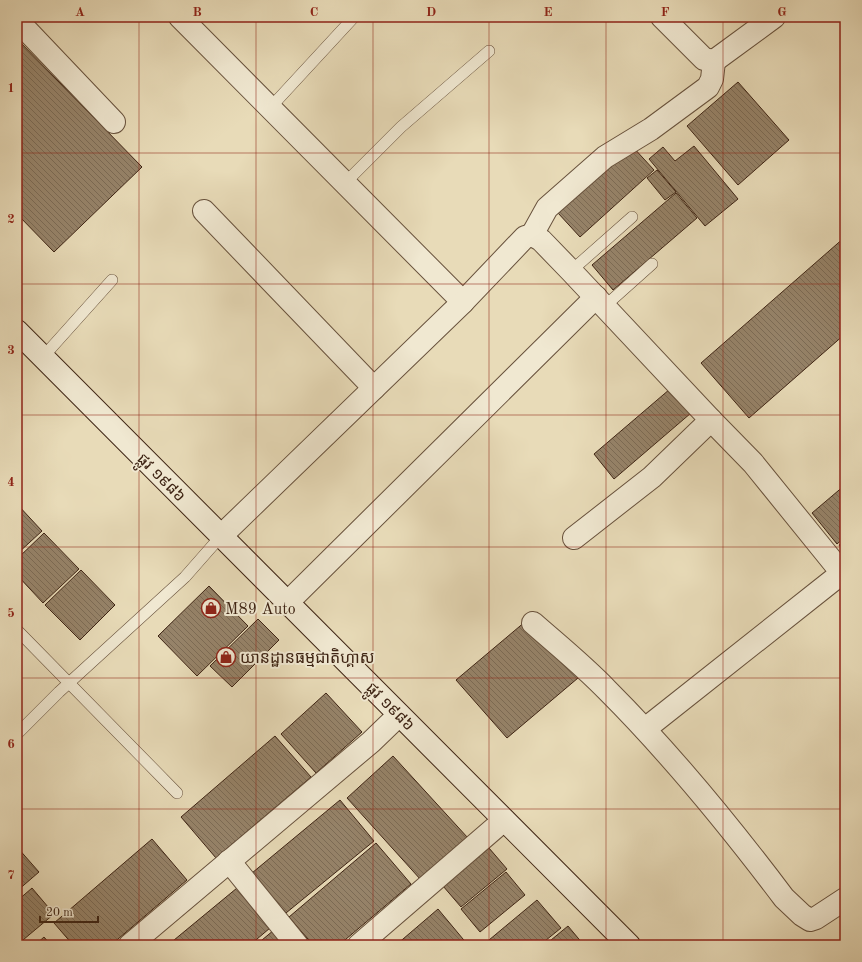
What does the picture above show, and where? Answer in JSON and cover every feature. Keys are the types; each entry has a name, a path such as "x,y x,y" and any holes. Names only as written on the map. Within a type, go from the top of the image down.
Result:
{"street":[{"path":"180,17 463,302"},
{"path":"662,17 704,59 714,61"},
{"path":"532,235 547,208 605,157 651,129 708,87 712,79 714,61 774,17"},
{"path":"17,20 114,122"},
{"path":"204,211 374,388"},
{"path":"221,536 463,302 525,237 532,235 542,240 753,463 844,573 645,729"},
{"path":"288,602 600,301"},
{"name":"ផ្លូវ ១៩៨៦","path":"17,331 629,945"},
{"path":"574,538 652,477 711,420"},
{"path":"533,623 606,689 645,729 694,785 784,898 802,915 810,920 816,918 845,899"},
{"path":"130,945 371,742 399,715"},
{"path":"359,945 504,820"},
{"path":"229,861 297,945"}],"lane":[{"path":"270,108 354,17"},
{"path":"345,183 401,127 489,51"},
{"path":"571,271 632,217"},
{"path":"600,301 652,264"},
{"path":"43,357 112,280"},
{"path":"17,734 68,683 185,577 221,536"},
{"path":"17,630 177,793"}],"building":[{"path":"17,39 142,167 54,252 17,214"},
{"path":"738,82 789,140 738,185 687,126"},
{"path":"632,146 654,170 580,237 558,213"},
{"path":"694,146 738,199 705,226 649,159 663,147 675,161"},
{"path":"657,170 676,192 665,200 647,178"},
{"path":"676,193 697,218 613,290 592,265"},
{"path":"845,237 845,334 749,418 701,363"},
{"path":"670,389 691,413 614,479 594,454"},
{"path":"845,485 845,537 837,544 812,513"},
{"path":"17,504 42,531 17,554"},
{"path":"44,533 79,569 43,603 17,575 17,559"},
{"path":"845,540 845,553 839,545"},
{"path":"81,570 115,605 80,640 45,605"},
{"path":"209,586 248,626 197,676 158,636"},
{"path":"258,619 279,640 232,687 210,666"},
{"path":"526,621 578,678 507,738 456,680"},
{"path":"326,693 362,732 316,773 281,734"},
{"path":"275,736 311,777 216,858 181,817"},
{"path":"393,756 468,838 421,880 347,798"},
{"path":"340,800 374,841 286,913 252,873"},
{"path":"152,839 187,880 111,945 73,945 54,923"},
{"path":"376,843 411,884 339,945 313,945 289,917"},
{"path":"17,847 39,872 17,891"},
{"path":"489,848 507,869 461,907 443,886"},
{"path":"506,872 525,895 480,932 461,909"},
{"path":"32,888 54,914 17,945 17,901"},
{"path":"237,888 270,928 250,945 168,945"},
{"path":"537,900 561,928 540,945 483,945"},
{"path":"438,909 468,945 396,945"},
{"path":"568,926 583,944 545,945"},
{"path":"274,930 286,945 256,945"},
{"path":"44,937 51,945 35,945"}],"place":[{"name":"M89 Auto","path":"211,608"},
{"name":"យានដ្ឋានធម្មជាតិហ្គាស","path":"226,657"}]}
